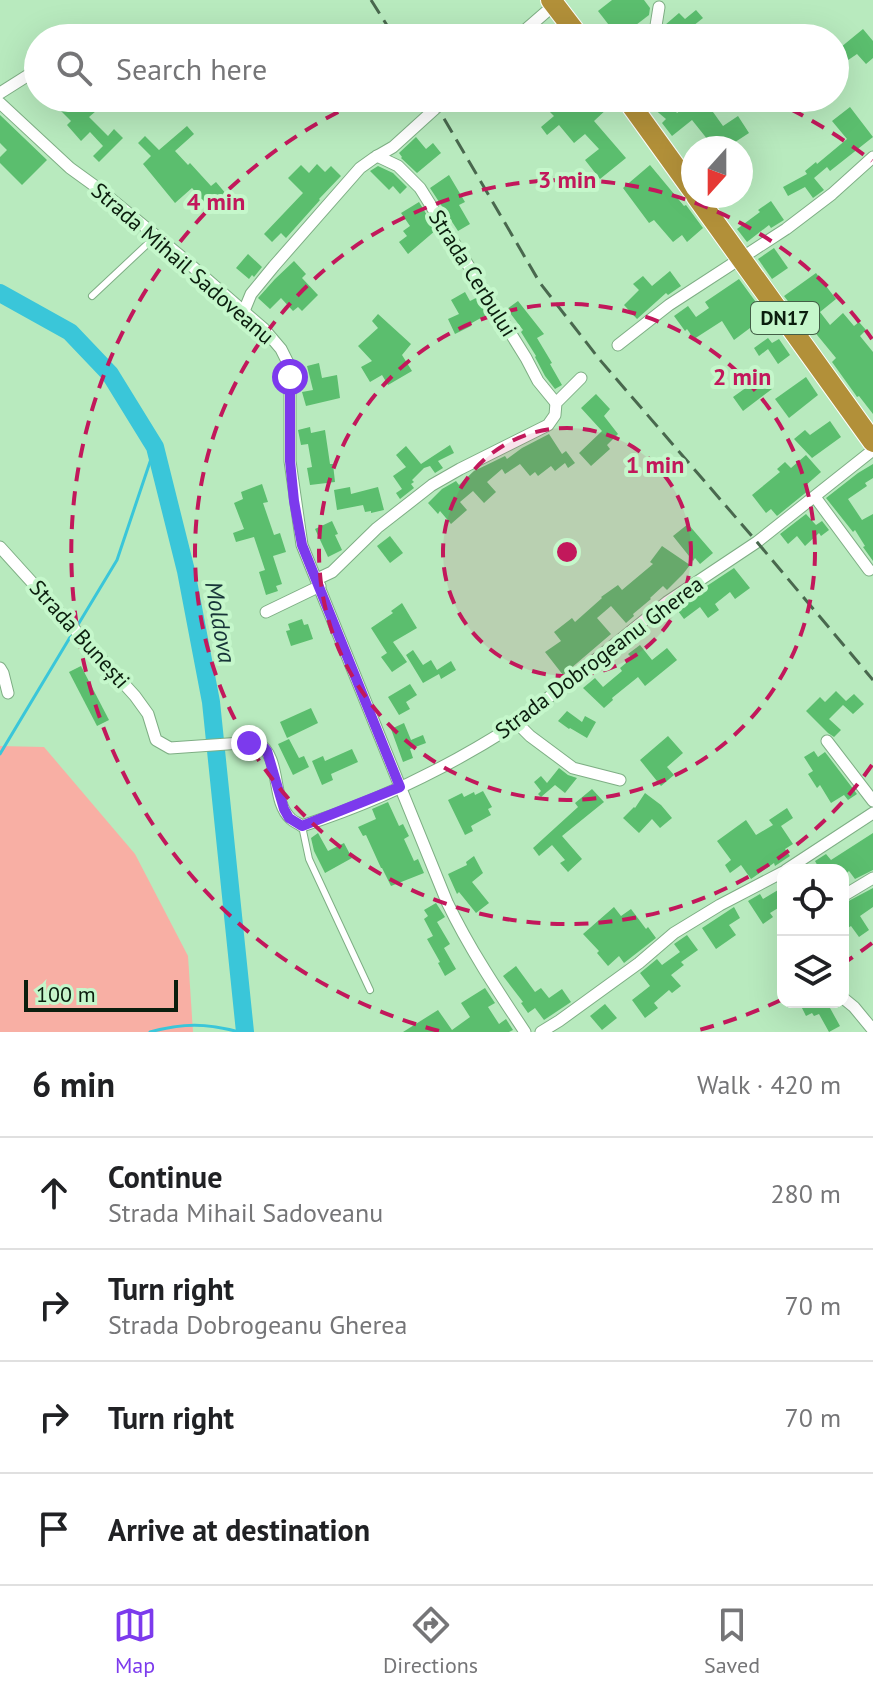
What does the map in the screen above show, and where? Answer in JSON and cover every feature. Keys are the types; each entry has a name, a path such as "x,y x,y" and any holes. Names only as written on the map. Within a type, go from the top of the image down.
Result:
{"highway":[{"path":"552,2 569,24"},
{"name":"DN17","path":"639,112 681,173"},
{"name":"DN17","path":"705,208 873,442"}],"street":[{"path":"530,24 552,2"},
{"path":"656,24 659,7"},
{"path":"0,93 24,78"},
{"name":"Strada Mihail Sadoveanu","path":"0,103 70,168 244,311 281,349 288,363 290,461 302,545 435,874 461,930 525,1032"},
{"path":"244,311 251,294 360,168 393,147 432,112"},
{"name":"Strada Cerbului","path":"377,156 398,166 420,188 538,381 556,403"},
{"path":"618,345 679,298 742,259 820,204 873,157"},
{"path":"266,612 319,582 377,528 432,485 548,425 555,415 556,403 581,378"},
{"name":"Strada Dobrogeanu Gherea","path":"302,826 400,787 495,738 667,602 757,542 873,450"},
{"path":"815,497 869,570"},
{"name":"Strada Bunești","path":"0,547 135,696 148,714 156,740 170,748 257,742 264,746 270,755 284,809 289,818 302,826"},
{"path":"0,668 8,693"},
{"path":"517,723 573,768 620,780"},
{"path":"827,741 873,801"},
{"path":"796,864 873,813"},
{"path":"541,1032 639,963 674,933 777,875"},
{"path":"849,892 873,878"},
{"path":"849,1003 873,1030"}],"lane":[{"path":"92,296 156,236"},
{"path":"302,826 309,859 370,990"}],"shaded area":[{"path":"0,746 44,747 135,854 188,956 193,1032 0,1032"}],"building":[{"path":"612,0 644,0 650,8 649,15 637,24 608,24 598,11"},
{"path":"696,10 703,18 696,24 666,24 679,13 685,19"},
{"path":"863,29 873,41 873,58 866,64 857,54 849,59 849,40"},
{"path":"849,108 873,137 830,171 827,167 814,178 824,190 813,198 805,187 788,196 783,187 807,174 805,171 847,139 832,121 844,112 849,112"},
{"path":"62,112 95,112 89,117 108,136 114,129 123,138 99,162 93,156 103,146 90,132 81,141 67,125 71,121"},
{"path":"550,112 604,112 594,121 626,158 600,179 585,160 599,149 585,134 574,143 559,125 547,135 541,127 554,116"},
{"path":"658,112 713,112 723,126 738,116 749,133 744,136 705,136 692,120 672,136 662,123 666,119"},
{"path":"0,115 47,160 22,185 0,163 0,157 7,150 0,143"},
{"path":"187,126 194,134 175,151 211,186 216,182 227,195 210,209 192,188 175,203 143,164 151,156 138,143 145,136 159,150"},
{"path":"416,137 426,149 433,143 441,153 417,173 399,153"},
{"path":"317,164 325,172 331,166 341,176 286,238 281,233 272,242 264,234 303,193 288,178 301,165 309,173"},
{"path":"650,165 681,202 681,208 688,208 703,228 687,242 682,235 673,242 654,220 649,223 623,188"},
{"path":"378,166 393,173 407,187 400,194 393,186 389,190 370,171"},
{"path":"449,175 465,202 459,205 470,224 458,231 430,188"},
{"path":"771,201 784,220 771,228 769,225 747,242 737,229"},
{"path":"419,202 436,230 408,254 399,242 407,236 403,231 410,226 401,213"},
{"path":"774,248 788,268 772,279 758,259"},
{"path":"248,254 262,267 249,279 236,268"},
{"path":"294,261 306,274 302,278 318,295 302,311 298,307 293,311 281,298 270,309 258,298"},
{"path":"670,271 681,286 668,295 666,293 637,319 624,305 639,290 633,284 643,276 652,286"},
{"path":"816,273 836,299 820,312 830,325 843,313 854,326 859,322 866,330 860,336 873,352 873,414 832,362 836,358 784,296"},
{"path":"739,279 766,316 734,340 722,321 694,339 674,316 688,306 696,317 709,308 705,302"},
{"path":"465,292 470,301 478,297 488,314 455,334 448,319 459,314 451,300"},
{"path":"518,301 544,334 537,338 562,385 555,389 521,332 523,330 507,309"},
{"path":"378,314 411,344 402,355 412,371 388,385 382,375 370,382 361,367 372,361 358,346 378,328 372,321"},
{"path":"768,338 772,343 779,339 790,355 778,364 768,349 759,356 754,348"},
{"path":"319,363 322,378 337,375 340,398 306,406 302,392 313,390 307,366"},
{"path":"806,377 818,395 789,418 775,399"},
{"path":"766,381 772,389 743,411 733,397 754,382 758,387"},
{"path":"596,394 610,409 604,416 618,434 607,445 610,449 591,466 579,453 602,431 581,408"},
{"path":"830,421 841,437 812,458 794,439 805,430 810,435"},
{"path":"310,427 311,433 325,430 335,482 310,485 307,468 312,467 308,444 301,445 298,430"},
{"path":"549,434 562,454 566,451 575,463 568,468 565,463 555,471 551,466 538,476 535,472 530,476 520,464 505,474 502,469 487,482 496,492 484,503 473,491 460,502 467,510 451,524 428,503 456,481 459,485 474,471 505,456 507,459"},
{"path":"450,445 454,453 438,461 443,468 435,473 430,466 424,468 412,480 414,488 400,499 396,493 402,489 393,476 406,467 396,455 406,446 421,464"},
{"path":"806,455 821,472 805,486 809,490 777,516 771,509 766,513 752,495 780,472 777,469 785,462 791,468"},
{"path":"873,464 873,478 848,499 862,520 873,514 873,561 855,530 853,532 826,498"},
{"path":"262,484 268,502 263,503 274,535 280,533 286,552 273,556 282,584 276,586 278,591 266,595 259,572 265,570 254,537 236,542 233,533 244,529 234,503 243,499 241,492"},
{"path":"350,487 351,494 378,487 384,510 365,512 363,505 337,510 334,490"},
{"path":"806,514 816,525 822,521 829,530 821,536 819,533 805,546 797,536 788,544 780,534"},
{"path":"332,521 342,550 328,557 315,529"},
{"path":"688,524 713,553 700,564 695,558 693,561 673,536"},
{"path":"390,536 403,553 390,563 377,546"},
{"path":"662,546 690,565 667,590 663,586 626,623 611,606 597,618 611,634 563,675 545,652 561,641 554,632 572,618 575,622 618,585 622,590 653,564 650,562"},
{"path":"734,568 750,588 735,599 730,592 715,604 719,610 708,618 700,607 684,619 675,607"},
{"path":"402,603 417,628 393,642 407,662 392,672 381,657 387,653 371,628"},
{"path":"302,619 304,625 308,624 313,639 291,646 286,631 290,630 288,624"},
{"path":"640,645 652,660 667,648 677,660 645,686 638,677 604,708 583,688 595,678 603,687 622,671 620,668 632,658 628,654"},
{"path":"413,650 423,665 431,660 437,670 451,661 456,670 441,679 439,674 423,683 406,655"},
{"path":"81,666 109,720 97,726 69,672"},
{"path":"410,684 417,695 406,702 410,709 399,715 388,697"},
{"path":"836,691 846,701 854,694 864,704 853,714 843,705 829,719 841,730 834,737 806,711 820,697 825,702"},
{"path":"311,708 318,723 287,738 280,722"},
{"path":"567,711 582,722 585,716 596,722 587,738 558,721"},
{"path":"404,723 411,740 423,735 426,743 410,749 413,758 403,762 391,729"},
{"path":"668,736 683,753 667,767 674,775 661,786 640,760"},
{"path":"289,739 299,758 304,756 309,767 293,775 278,744"},
{"path":"352,749 358,762 331,774 333,780 322,785 312,761 323,756 325,761"},
{"path":"814,751 818,757 825,752 857,794 848,800 844,795 831,803 820,785 817,788 808,774 813,771 804,757"},
{"path":"559,768 577,778 565,793 555,785 541,797 538,794 541,791 534,782 541,776 547,783"},
{"path":"592,789 604,802 562,836 582,859 568,872 560,863 565,860 552,845 539,856 533,848 578,807 575,803"},
{"path":"483,791 492,807 488,809 491,815 471,826 473,831 465,835 448,800 462,793 464,797"},
{"path":"645,793 672,818 660,828 652,819 639,833 623,818 635,808"},
{"path":"388,802 399,826 403,824 409,836 404,839 414,861 418,859 424,873 391,886 366,835 363,836 358,827 376,819 372,809"},
{"path":"787,808 793,818 781,826 793,844 785,849 790,856 751,879 741,865 730,873 725,865 731,860 717,841 746,820 756,835 773,825 769,820"},
{"path":"318,833 328,851 344,843 352,858 325,873 311,838"},
{"path":"873,833 873,870 855,879 849,871 849,864 817,864 815,861 826,854 831,860"},
{"path":"474,856 483,873 472,882 489,903 476,913 459,892 457,894 448,874 467,865 466,862"},
{"path":"873,888 873,907 860,916 869,930 859,937 849,927 849,901"},
{"path":"777,891 777,909 770,913 773,917 763,924 748,901 760,894 763,899"},
{"path":"436,903 445,917 437,922 450,944 444,948 456,969 445,976 427,939 433,936 424,919 428,916 424,910"},
{"path":"614,907 621,916 631,909 656,938 624,963 619,956 608,966 583,934"},
{"path":"734,907 740,918 729,925 736,935 716,949 702,928"},
{"path":"687,935 698,950 681,962 684,965 671,975 681,986 672,993 669,990 654,1003 658,1008 645,1018 632,1000 650,986 640,973 657,959 662,965 680,952 674,944"},
{"path":"516,966 535,992 541,988 549,998 562,989 571,1002 544,1020 535,1008 528,1013 503,976"},
{"path":"485,988 495,1003 488,1007 499,1024 506,1019 513,1030 403,1032 438,1010 452,1030 470,1017 461,1003"},
{"path":"605,1004 617,1018 602,1030 590,1016"},
{"path":"802,1008 830,1008 840,1026 829,1032 819,1014 806,1016"}],"waterway":[{"name":"Moldova","path":"0,293 70,332 110,374 155,447 186,571 211,702 245,1032"},
{"path":"76,628 117,560 155,447"},
{"path":"0,754 72,634"},
{"path":"150,1032 194,1025 239,1032"}],"railway":[{"path":"371,0 386,24"},
{"path":"440,112 540,283 600,360 873,680"}],"route":[{"path":"249,743 257,742 264,746 270,755 284,809 289,818 302,826 400,787 302,545 290,461 290,377"}]}
